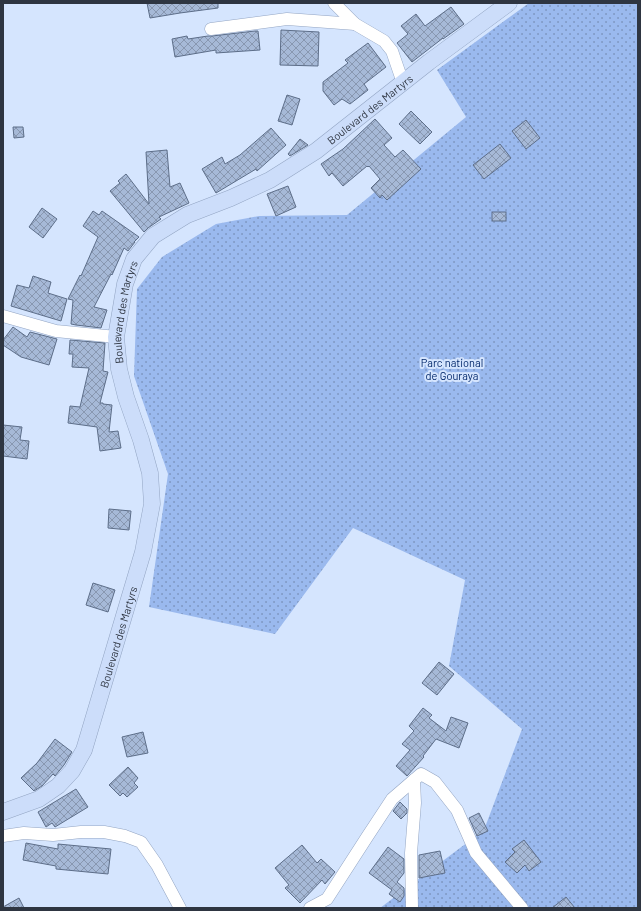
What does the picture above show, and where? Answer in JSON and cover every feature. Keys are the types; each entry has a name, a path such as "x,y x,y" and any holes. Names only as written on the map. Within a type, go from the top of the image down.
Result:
{"main road":[{"name":"Boulevard des Martyrs","path":"3,812 39,799 58,786 72,771 84,750 143,552 152,504 150,473 141,440 126,397 119,369 116,338 125,284 134,259 153,236 187,215 231,198 270,180 316,151 429,62 509,3"}],"street":[{"path":"334,3 355,24 384,41 392,51 402,83"},
{"path":"211,29 287,18 355,24"},
{"path":"3,316 56,331 116,338"},
{"path":"310,908 327,899 392,799 421,774 435,782 457,810 476,853 522,908"},
{"path":"412,908 411,853 415,804 414,780"},
{"path":"3,836 24,833 53,835 81,832 104,832 125,836 141,842 157,865 180,908"}],"green space":[{"name":"Parc national de Gouraya","path":"529,3 638,3 638,908 380,908 484,830 522,729 449,666 465,580 353,528 275,634 149,607 168,474 134,376 137,289 162,257 216,224 259,216 347,215 466,117 437,70"}],"building":[{"path":"147,3 218,3 218,8 150,18"},
{"path":"451,7 464,24 412,62 397,43 408,34 401,26 416,14 425,26"},
{"path":"281,30 319,32 318,66 280,65"},
{"path":"258,31 260,50 216,53 216,50 175,57 172,39 187,36 188,39"},
{"path":"368,43 386,67 364,84 368,90 350,104 342,99 334,105 323,91 323,82 348,63 345,60"},
{"path":"287,95 300,99 292,125 278,121"},
{"path":"411,111 432,132 420,144 399,124"},
{"path":"375,119 392,138 384,145 395,157 403,150 421,169 387,200 382,195 380,198 371,188 380,179 369,166 367,166 343,186 332,173 329,176 321,164 343,149"},
{"path":"526,120 540,138 526,149 512,131"},
{"path":"13,127 23,127 24,137 14,138"},
{"path":"271,128 286,145 257,171 256,169 216,193 202,169 222,157 225,164 240,155"},
{"path":"300,139 308,145 290,156 288,154"},
{"path":"500,144 511,158 484,179 473,165"},
{"path":"167,150 170,187 180,183 189,203 159,217 161,219 144,232 110,191 120,183 118,181 126,174 149,204 146,152"},
{"path":"288,186 296,207 276,216 267,194"},
{"path":"42,208 57,219 43,238 29,227"},
{"path":"93,211 99,215 102,211 139,237 128,251 124,248 112,275 111,274 94,307 107,310 101,328 71,324 73,300 68,299 80,275 81,276 98,237 83,226"},
{"path":"492,212 506,212 506,221 492,221"},
{"path":"33,276 51,282 48,293 67,299 61,321 11,306 17,285 29,288"},
{"path":"13,327 27,337 30,332 57,339 49,365 21,357 3,345 3,340"},
{"path":"70,340 105,343 103,371 108,372 100,403 112,405 109,432 118,431 121,448 100,451 97,427 68,423 70,406 80,407 89,368 72,367 73,354 69,354"},
{"path":"3,425 22,427 20,440 29,441 27,459 3,456"},
{"path":"109,509 131,511 129,530 108,528"},
{"path":"93,583 115,590 108,612 86,605"},
{"path":"439,662 454,674 437,695 422,683"},
{"path":"423,708 432,715 429,718 446,731 451,717 468,723 459,748 436,739 423,756 424,757 407,776 396,766 410,750 402,744 414,731 409,726"},
{"path":"143,732 148,753 127,757 122,737"},
{"path":"55,739 72,752 55,776 53,774 42,786 34,791 21,778 37,763"},
{"path":"128,767 138,778 134,783 138,787 127,797 123,793 120,796 109,785"},
{"path":"76,789 88,807 55,827 52,823 46,827 38,812"},
{"path":"400,802 407,809 407,813 401,819 393,811"},
{"path":"479,813 488,831 477,836 469,818"},
{"path":"524,840 541,862 529,871 525,865 517,873 505,862 515,852 512,849"},
{"path":"26,843 58,849 58,844 111,849 108,874 56,869 56,866 23,860"},
{"path":"302,845 317,863 321,859 335,872 325,884 322,880 300,903 285,888 289,885 275,868"},
{"path":"388,847 404,859 404,873 397,882 404,888 404,896 400,902 389,894 392,890 369,873"},
{"path":"440,851 445,873 419,878 419,855"},
{"path":"566,897 575,908 552,908"},
{"path":"19,898 24,908 3,908 3,907"}]}
